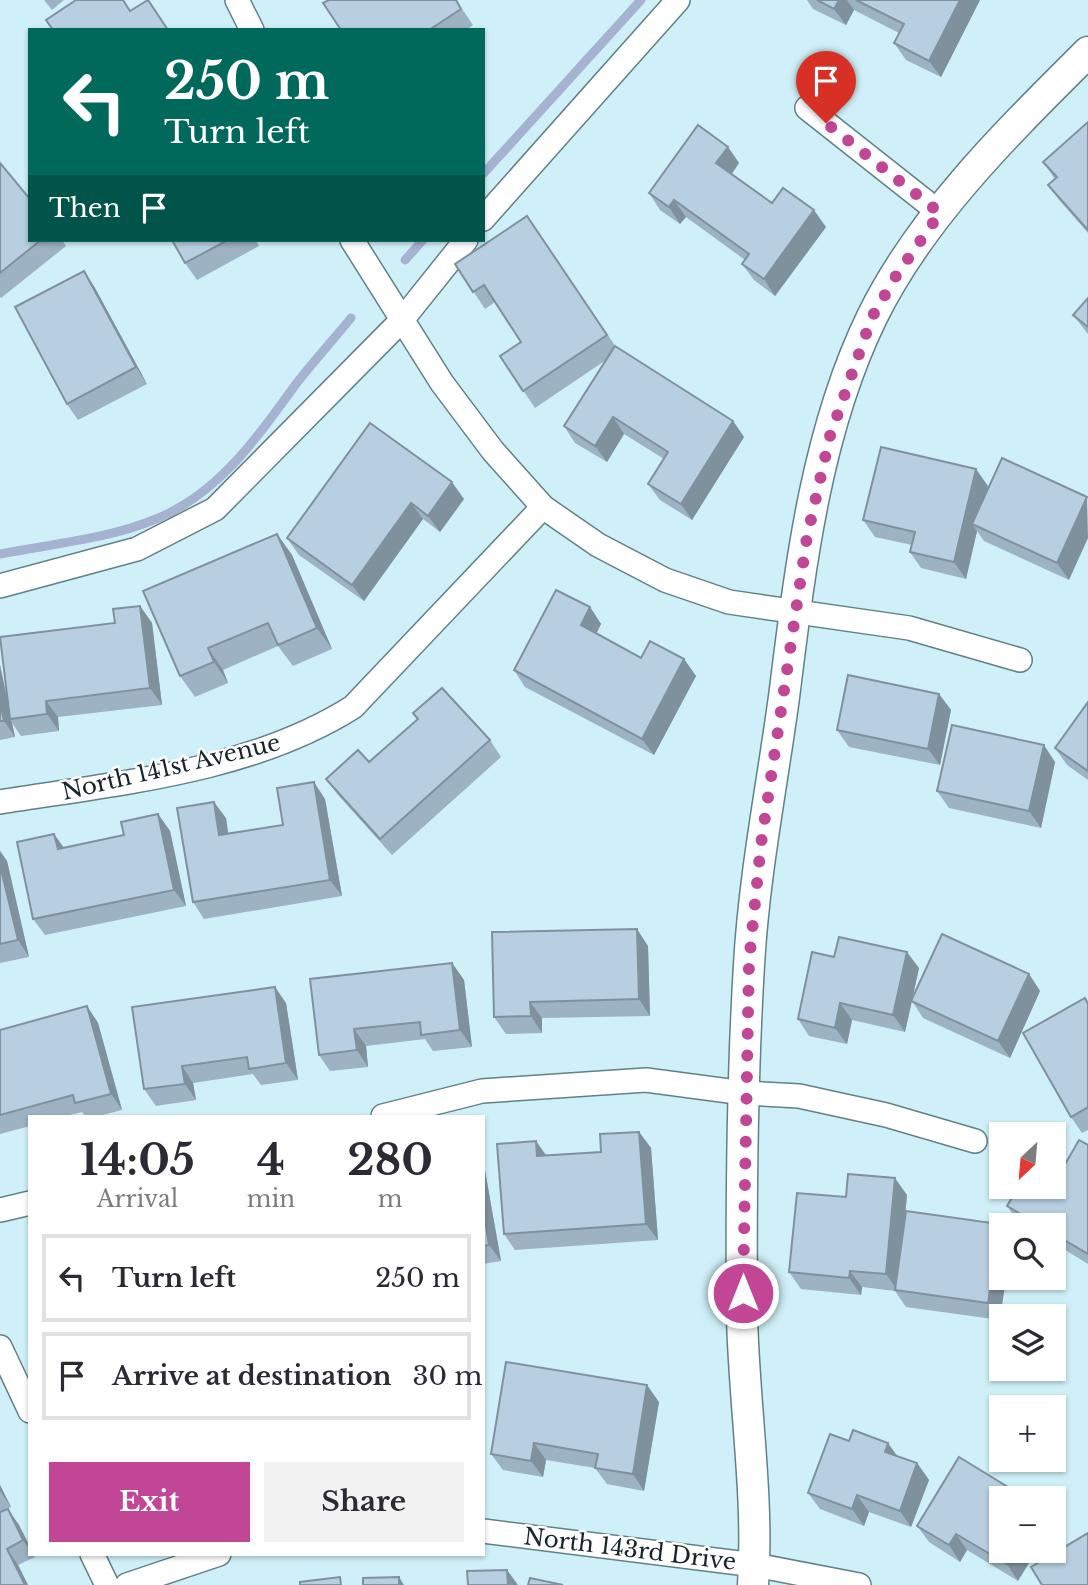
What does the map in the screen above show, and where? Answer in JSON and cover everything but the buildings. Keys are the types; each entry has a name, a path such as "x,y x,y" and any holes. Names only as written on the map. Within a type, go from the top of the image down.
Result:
{"street":[{"path":"237,0 251,28"},
{"path":"485,217 678,0"},
{"path":"754,1575 742,1318 744,1093 749,962 758,870 795,611 819,476 852,370 872,317 896,276 940,213 1015,125 1088,52"},
{"path":"807,108 940,213"},
{"path":"0,586 137,549 215,509 399,316 464,242"},
{"path":"354,245 442,383 493,451 543,507 598,545 664,580 729,602 909,628 1020,660"},
{"name":"North 141st Avenue","path":"0,802 111,785 213,763 286,743 324,725 354,707 543,507"},
{"path":"387,1115 482,1091 646,1080 744,1093 799,1096 886,1115 975,1141"},
{"path":"0,1210 28,1203"},
{"path":"0,1347 28,1407"},
{"name":"North 143rd Drive","path":"485,1531 754,1575 859,1585"},
{"path":"93,1556 107,1585"},
{"path":"127,1585 213,1556"}],"waterway":[{"path":"485,172 641,0"},
{"path":"405,260 421,242"},
{"path":"0,554 138,526 179,508 218,479 235,462 351,318"}],"route":[{"path":"743,1293 744,1093 749,962 761,844 807,537 830,436 872,317 896,276 940,213 826,123"}]}
